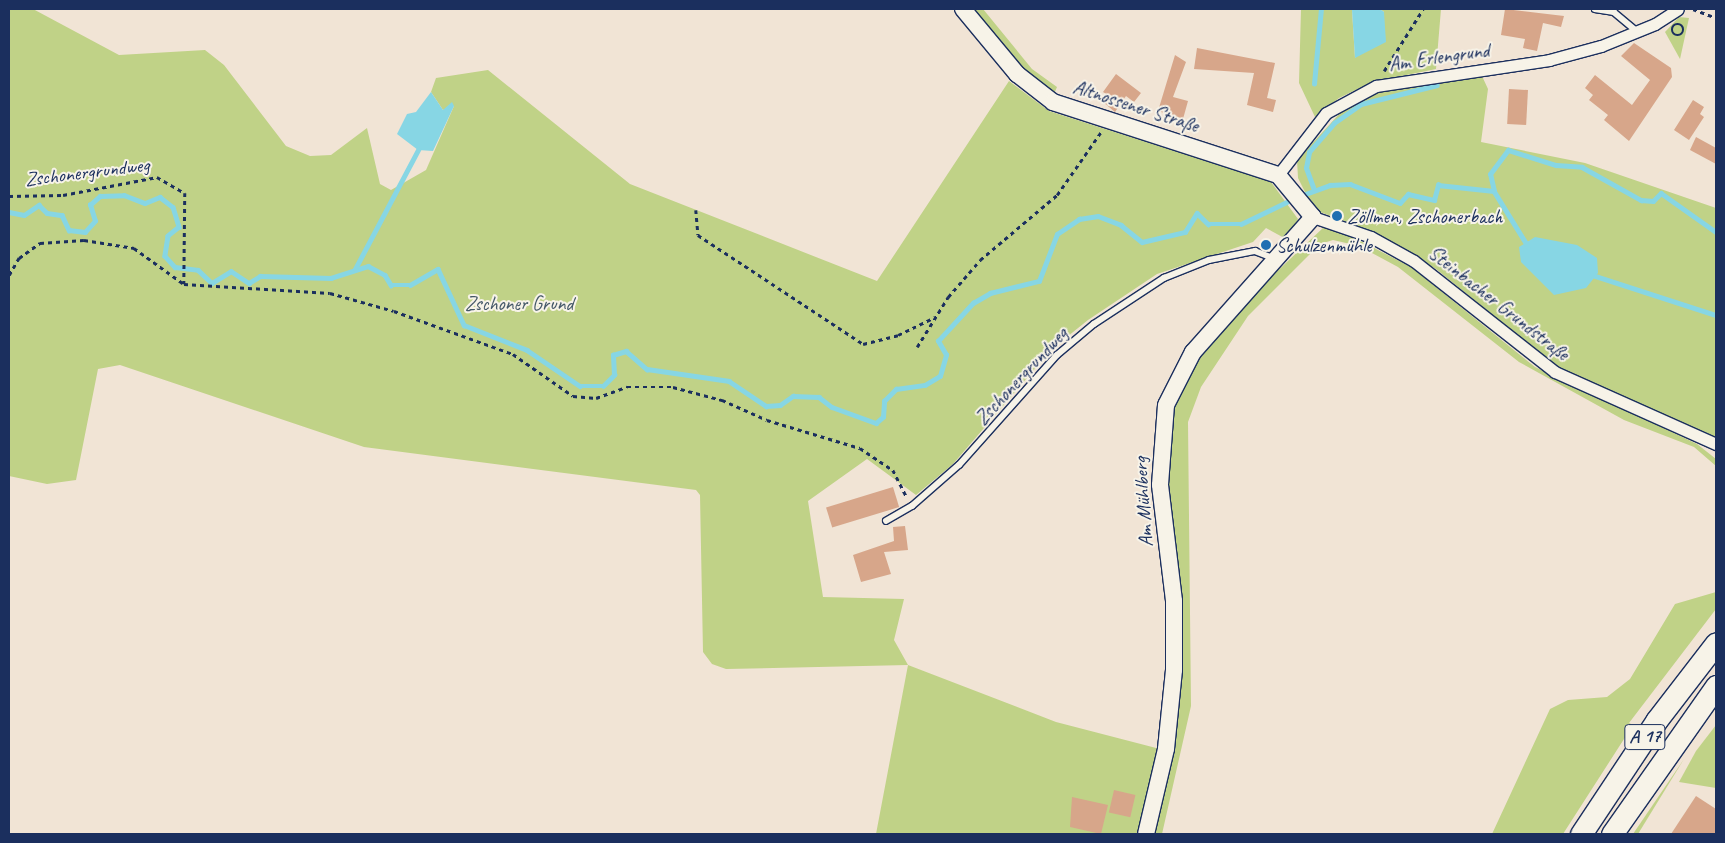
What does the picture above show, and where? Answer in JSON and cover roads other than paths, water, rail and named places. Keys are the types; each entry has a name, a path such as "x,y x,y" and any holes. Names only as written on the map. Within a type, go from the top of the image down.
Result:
{"highway":[{"name":"A 17","path":"1581,834 1656,721 1716,643"},
{"name":"A 17","path":"1612,834 1716,686"}],"street":[{"name":"Altnossener Straße","path":"963,9 1031,88 1061,105 1278,175 1292,188 1311,213"},
{"name":"Am Erlengrund","path":"1278,175 1326,114 1376,86 1549,60 1637,31 1678,9"},
{"name":"Am Mühlberg","path":"1146,834 1166,749 1174,670 1174,601 1160,485 1165,412 1176,379 1193,352 1277,259 1311,213"},
{"name":"Steinbacher Grundstraße","path":"1311,213 1371,237 1414,261 1555,372 1716,444"}],"lane":[{"path":"1595,9 1614,12 1637,31"},
{"name":"Zschonergrundweg","path":"886,521 912,506 959,466 1057,355 1101,319 1164,278 1209,260 1255,251 1277,259"}],"water":[{"path":"1380,9 1384,12 1386,42 1355,58 1352,10"},
{"path":"431,92 443,110 452,102 454,106 433,151 418,150 397,134 407,114 416,112"},
{"path":"1535,237 1577,245 1597,258 1598,273 1586,288 1554,295 1521,262 1519,247"}],"waterway":[{"path":"1314,84 1321,9"},
{"path":"1314,190 1306,168 1309,152 1334,123 1361,104 1437,85"},
{"path":"355,269 418,150"},
{"path":"1300,196 1330,185 1350,184 1400,203 1408,194 1434,200 1438,185 1494,191 1490,174 1508,150 1556,165 1582,167 1641,200 1653,201 1661,193 1716,232"},
{"path":"1494,191 1528,246"},
{"path":"9,212 24,215 39,205 47,213 62,215 69,230 85,232 95,221 90,205 100,196 124,195 145,203 160,197 173,207 179,227 168,236 165,256 175,267 198,270 212,283 231,271 249,283 260,276 331,278 368,266 385,275 391,285 410,285 438,269 464,325 527,350 580,386 603,386 614,375 613,355 626,351 647,369 729,381 766,406 780,405 793,396 819,397 832,407 876,423 883,417 884,401 896,389 925,385 940,376 946,355 938,341 973,303 990,293 1039,281 1057,234 1079,219 1098,216 1121,225 1142,242 1185,232 1197,213 1208,224 1241,224 1293,199"},
{"path":"1592,275 1716,315"}],"place":[{"name":"Zöllmen, Zschonerbach","path":"1337,216"},
{"name":"Schulzenmühle","path":"1266,245"}],"park label":[{"name":"Zschoner Grund","path":"519,303"}]}
